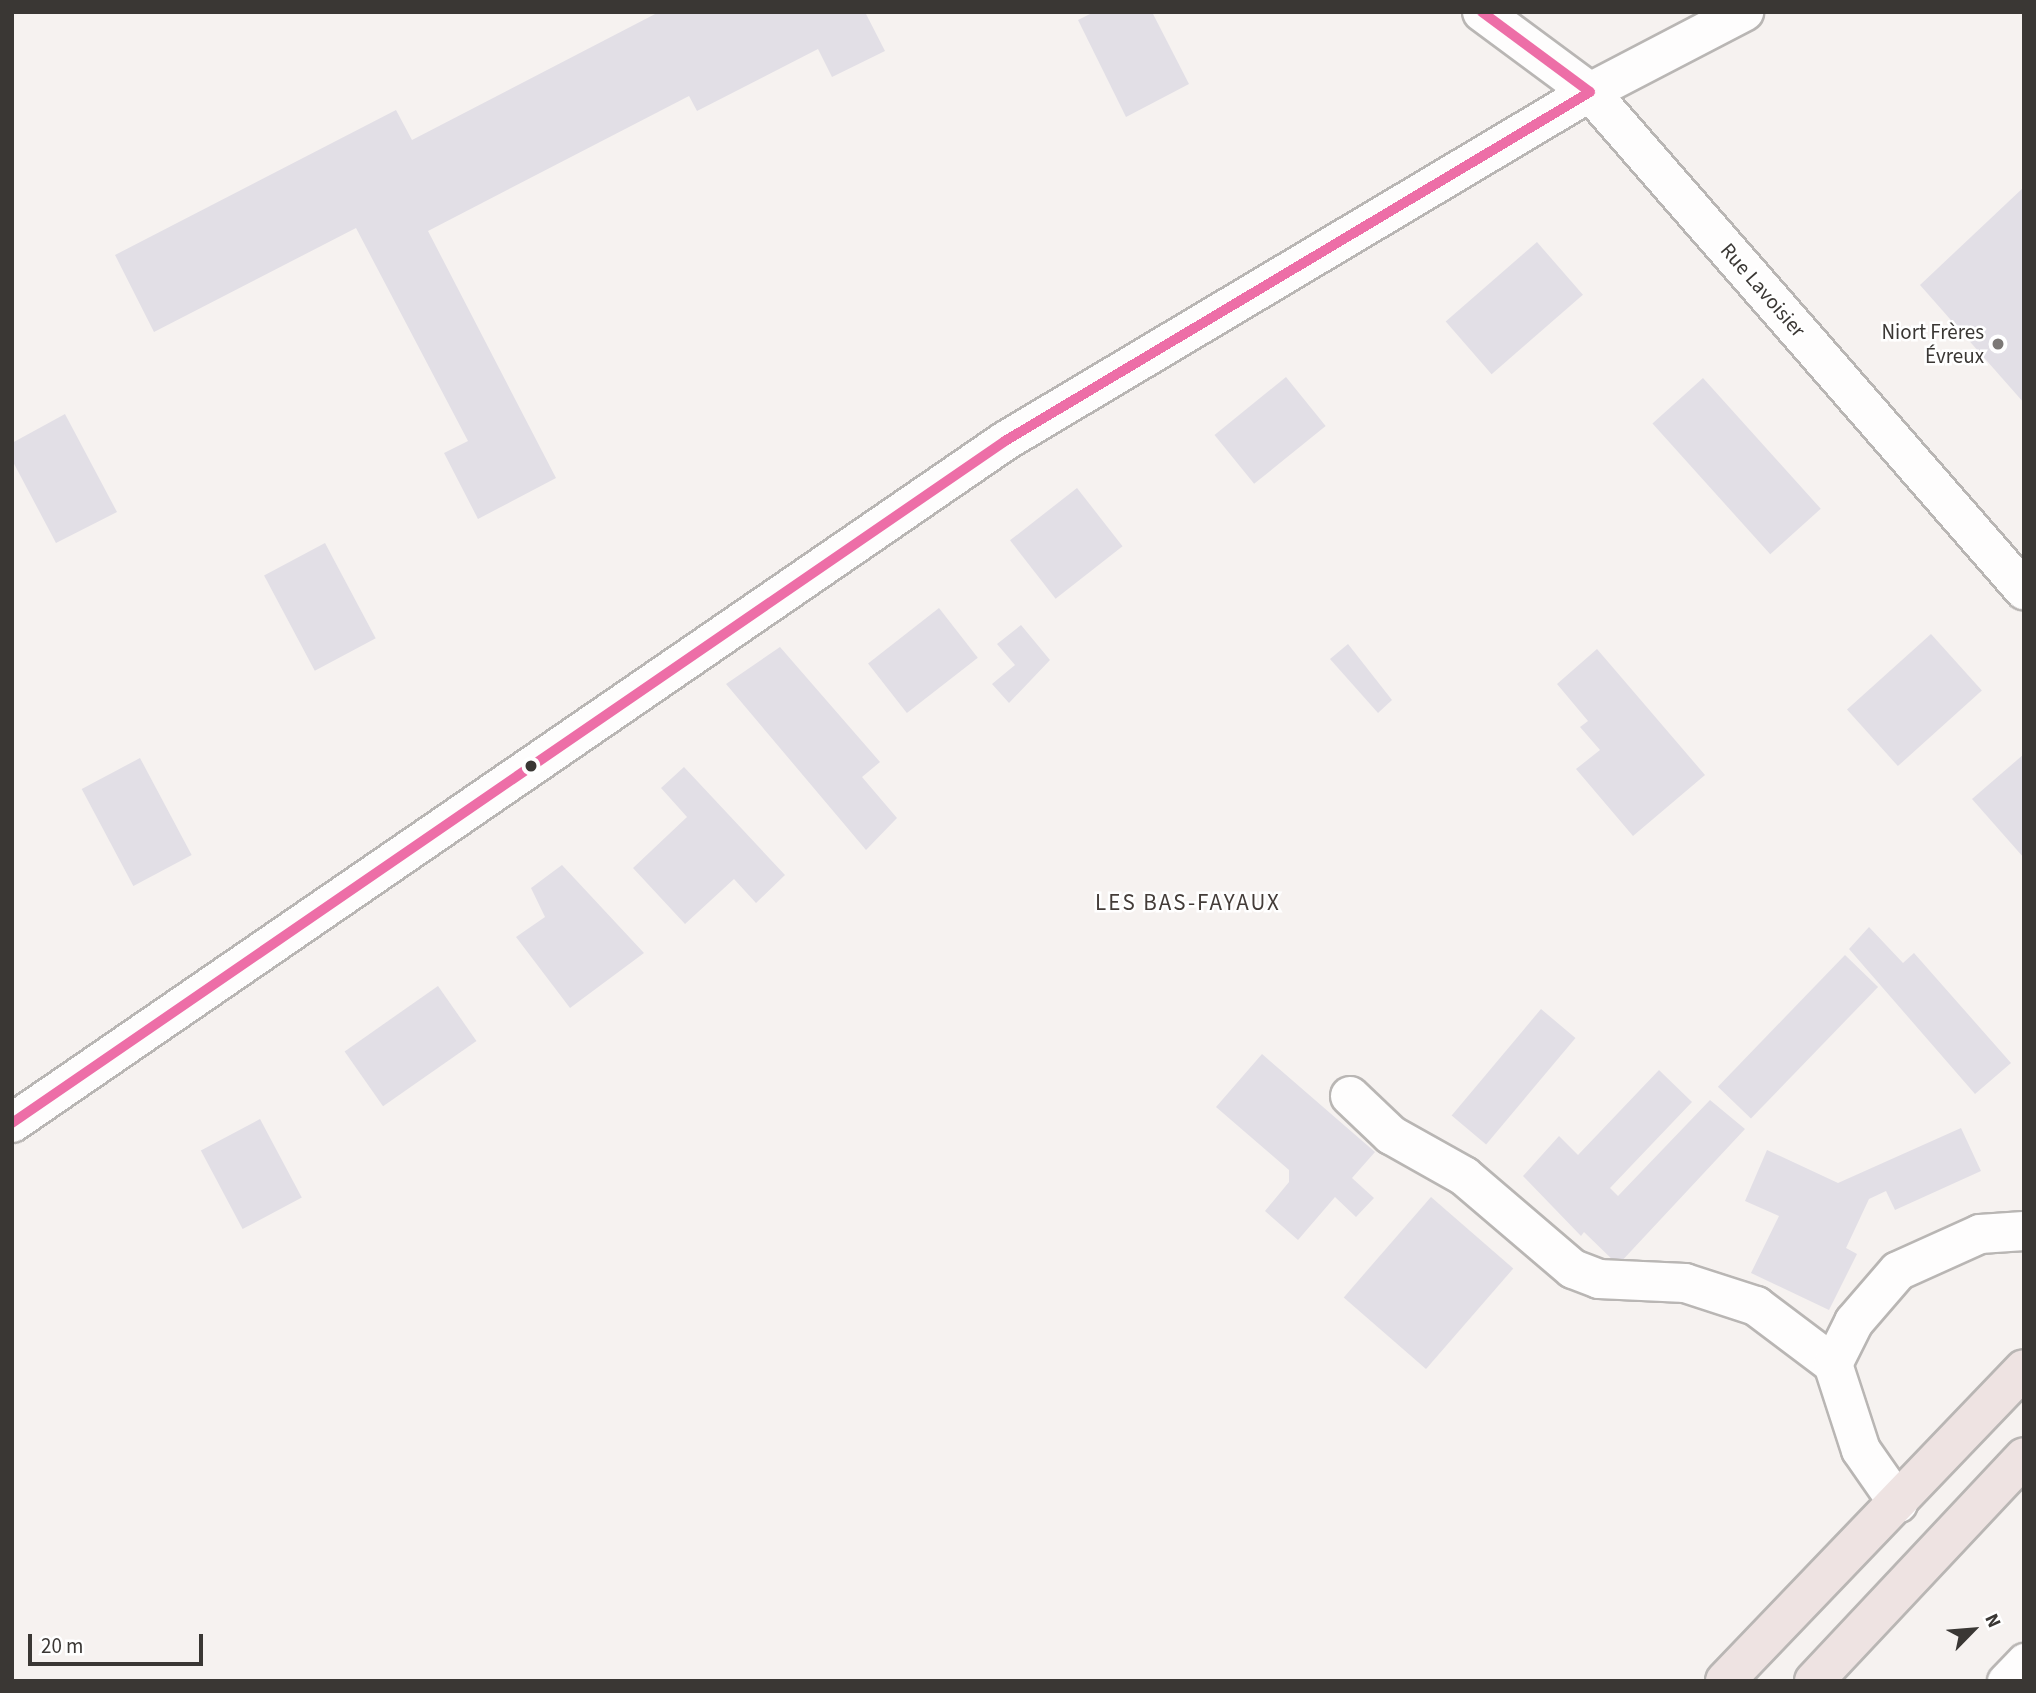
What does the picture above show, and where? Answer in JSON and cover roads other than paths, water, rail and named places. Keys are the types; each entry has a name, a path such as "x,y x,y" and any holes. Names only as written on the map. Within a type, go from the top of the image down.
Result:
{"main road":[{"path":"1725,1681 2024,1369"},
{"path":"1814,1681 2024,1457"}],"street":[{"name":"Rue Lavoisier","path":"1482,12 1590,92 2024,590"},
{"path":"12,1123 1004,441 1590,92 1745,12"},
{"path":"1350,1096 1391,1135 1464,1176 1573,1269 1599,1279 1685,1283 1756,1306 1833,1364 1861,1450 1898,1503"},
{"path":"1833,1364 1854,1322 1898,1271 1980,1234 2024,1231"}],"lane":[{"path":"2005,1681 2024,1661"}],"place":[{"name":"Niort Frères Évreux","path":"1998,344"}],"district":[{"name":"LES BAS-FAYAUX","path":"1188,903"}]}
